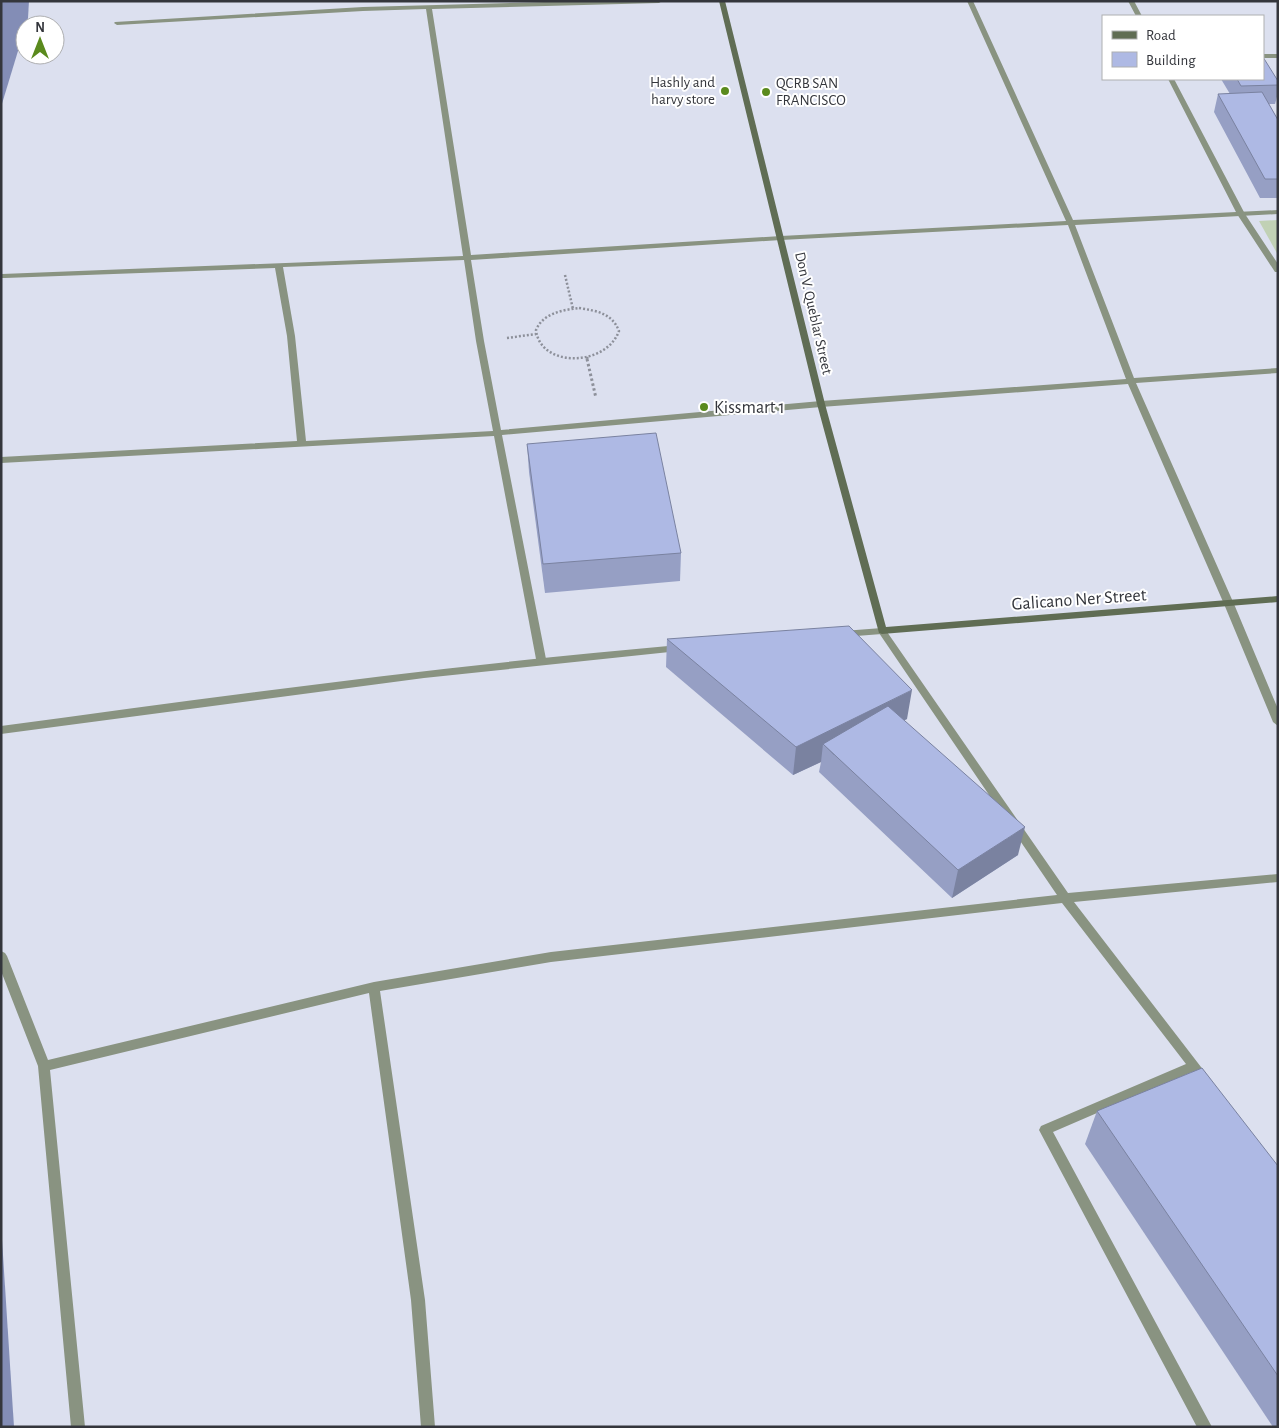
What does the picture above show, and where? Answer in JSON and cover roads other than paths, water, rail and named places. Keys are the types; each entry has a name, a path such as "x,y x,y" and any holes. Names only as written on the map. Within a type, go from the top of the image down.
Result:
{"main road":[{"name":"Don V. Queblar Street","path":"722,1 821,404 882,631"},
{"name":"Galicano Ner Street","path":"882,631 1278,599"}],"street":[{"path":"117,23 363,9 429,9 658,1"},
{"path":"970,1 1070,222 1130,382 1229,604 1278,722"},
{"path":"1132,1 1139,15"},
{"path":"429,9 466,258 497,433 541,659"},
{"path":"1264,56 1278,56"},
{"path":"1172,80 1240,214 1278,270"},
{"path":"5,276 466,258 781,238 1278,212"},
{"path":"279,266 292,336 302,444"},
{"path":"1,460 497,433 821,404 1278,370"},
{"path":"833,635 882,631 1066,898 1212,1090"},
{"path":"1,730 273,692 541,659 687,647"},
{"path":"44,1066 374,987 551,957 1066,898 1278,878"},
{"path":"1,956 44,1066 78,1427"},
{"path":"374,987 418,1300 428,1427"},
{"path":"1194,1066 1045,1130 1205,1427"}],"water":[{"path":"1,1 29,1 28,15 15,15 15,61 1,107"},
{"path":"1,1224 14,1427 1,1427"}],"place":[{"name":"Hashly and harvy store","path":"725,91"},
{"name":"QCRB SAN FRANCISCO","path":"766,92"},
{"name":"Kissmart 1","path":"704,407"}]}
